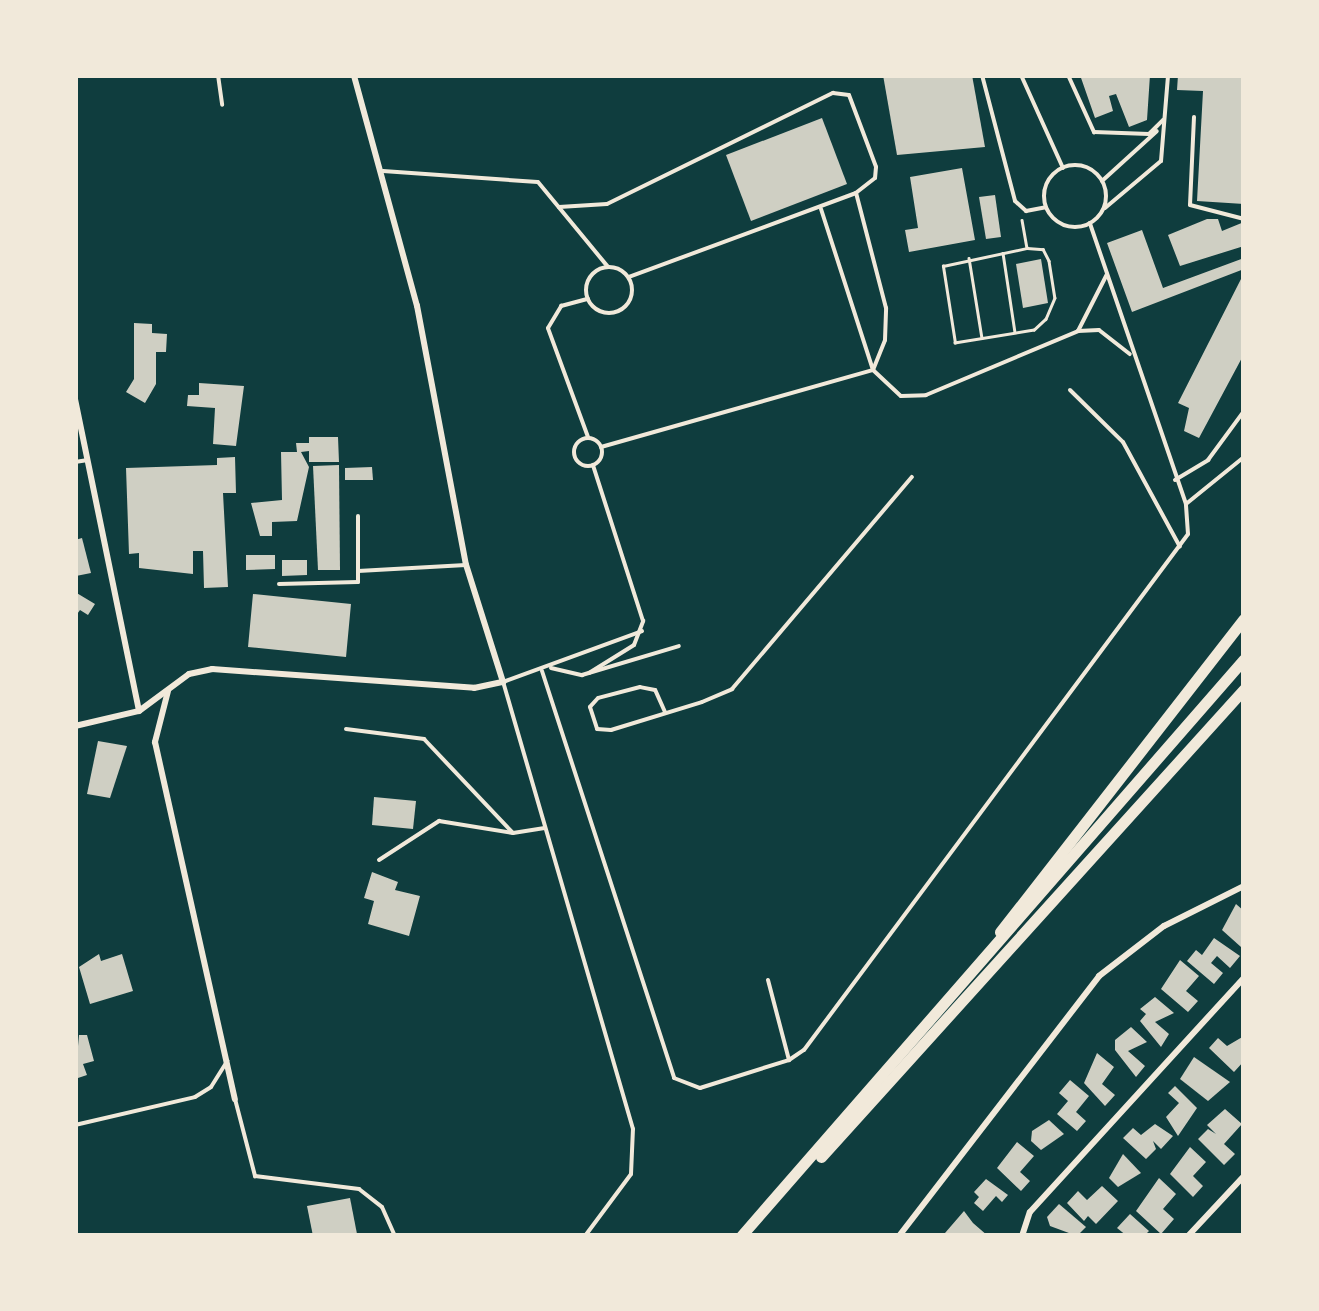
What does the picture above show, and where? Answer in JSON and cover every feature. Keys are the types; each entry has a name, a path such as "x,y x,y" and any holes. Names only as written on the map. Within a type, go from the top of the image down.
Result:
{"highway":[{"path":"954,997 1244,620"},
{"path":"742,1236 954,997 1244,659"},
{"path":"790,1181 865,1113 1244,690"}],"street":[{"path":"75,726 139,711 190,674 240,666 440,686 503,682 466,566 418,306 354,75"},
{"path":"75,399 139,711"},
{"path":"171,686 159,708 155,742 235,1099"},
{"path":"899,1236 1099,976 1164,926 1244,886"},
{"path":"1022,1236 1030,1212 1244,978"},
{"path":"1188,1236 1244,1176"}],"lane":[{"path":"218,75 222,105"},
{"path":"982,75 1020,209 1046,207 1070,227 1090,224 1160,160 1168,75"},
{"path":"1021,75 1064,168"},
{"path":"1068,75 1094,132 1149,134 1161,126"},
{"path":"382,172 525,177 559,207 608,267 628,277 856,193 874,178 876,167 849,95 840,92 606,204 559,207"},
{"path":"1102,181 1161,126 1166,112"},
{"path":"1194,117 1190,206 1244,219"},
{"path":"1046,207 1045,188 1064,168 1085,167 1102,181 1104,209"},
{"path":"856,193 886,308 885,340 873,370"},
{"path":"820,208 873,370 884,386 913,399 1078,330 1099,330 1132,356"},
{"path":"542,671 674,1078 700,1088 789,1060 804,1050 1188,534 1186,504 1132,356 1090,224"},
{"path":"608,267 590,278 588,299 598,310 618,311 632,295 628,277"},
{"path":"1078,330 1107,274"},
{"path":"588,299 561,306 548,328 588,437 602,446 873,370"},
{"path":"1070,390 1123,442 1180,547"},
{"path":"1175,480 1208,460 1244,412"},
{"path":"588,437 574,452 578,462 593,466"},
{"path":"589,673 634,645 642,631 593,466 602,446"},
{"path":"1186,504 1244,458"},
{"path":"75,462 88,460"},
{"path":"665,712 654,690 640,687 598,698 590,707 597,729 665,712 732,690 912,477"},
{"path":"279,584 358,582 358,516"},
{"path":"358,571 466,566"},
{"path":"585,1236 623,1191 635,1142 503,682 551,668 642,631"},
{"path":"551,668 589,673 679,646"},
{"path":"346,729 424,739 514,834"},
{"path":"379,860 440,821 514,834 545,828"},
{"path":"768,980 789,1060"},
{"path":"75,1125 195,1096 211,1088 226,1061"},
{"path":"235,1099 255,1176 359,1189 382,1208 394,1236"}],"path":[{"path":"1020,209 1027,248"},
{"path":"1027,248 1047,254 1055,298 1042,326 983,340 952,340 940,274 947,262 1002,253 1027,248"},
{"path":"1002,253 1015,334"},
{"path":"969,258 983,340"}],"building":[{"path":"883,75 972,75 985,147 897,155"},
{"path":"1080,75 1150,75 1147,120 1129,127 1116,94 1109,96 1113,111 1095,118"},
{"path":"1178,75 1244,75 1244,204 1197,201 1203,91 1177,90"},
{"path":"822,118 847,184 751,221 726,155"},
{"path":"962,168 975,240 909,252 905,230 918,228 910,177"},
{"path":"995,195 1001,237 986,239 979,197"},
{"path":"1207,219 1218,219 1222,231 1244,222 1244,246 1180,266 1168,235"},
{"path":"1142,230 1163,288 1244,258 1244,269 1132,312 1107,243"},
{"path":"1041,259 1048,303 1023,308 1016,264"},
{"path":"1241,279 1244,354 1199,438 1184,431 1189,408 1178,403"},
{"path":"134,323 152,324 152,333 167,334 166,352 156,352 156,384 145,403 126,392 134,379"},
{"path":"199,383 244,386 236,446 213,444 215,408 187,406 188,395 199,395"},
{"path":"309,437 338,437 339,462 309,462 309,451 301,452 309,467 297,521 272,522 272,536 260,536 251,503 282,500 281,452 297,452 296,443 309,443"},
{"path":"235,457 236,493 223,493 228,587 204,588 203,551 193,551 193,574 139,568 139,553 129,554 126,468 217,465 217,458"},
{"path":"339,465 340,570 318,570 313,466"},
{"path":"372,467 373,480 345,480 345,468"},
{"path":"82,538 91,573 76,576 75,540"},
{"path":"246,555 275,555 275,569 246,570"},
{"path":"282,560 307,560 307,575 282,576"},
{"path":"75,592 95,604 88,615 80,610 75,617"},
{"path":"253,594 351,604 346,657 248,647"},
{"path":"98,741 127,746 110,798 87,794"},
{"path":"374,797 416,801 413,829 372,825"},
{"path":"372,872 398,882 395,890 420,896 409,936 368,924 374,901 364,898"},
{"path":"1236,904 1244,911 1241,947 1222,930"},
{"path":"1214,938 1240,956 1230,968 1217,956 1211,963 1223,973 1214,984 1187,961 1196,950 1202,955"},
{"path":"99,954 101,961 122,954 133,991 90,1004 79,967"},
{"path":"1180,960 1199,976 1186,991 1198,1001 1188,1012 1161,989"},
{"path":"1155,997 1174,1013 1155,1022 1169,1034 1161,1047 1140,1021 1146,1014 1140,1009"},
{"path":"1131,1027 1147,1042 1128,1051 1145,1066 1136,1077 1115,1050 1115,1040"},
{"path":"79,1035 87,1035 94,1061 83,1064 87,1075 75,1079"},
{"path":"1244,1036 1244,1061 1234,1072 1209,1048 1218,1038 1227,1046"},
{"path":"1097,1053 1114,1067 1102,1084 1115,1095 1105,1106 1084,1083"},
{"path":"1194,1057 1230,1082 1208,1101 1180,1079"},
{"path":"1070,1080 1089,1096 1076,1112 1086,1121 1077,1131 1057,1114 1068,1101 1059,1093"},
{"path":"1175,1086 1197,1108 1178,1136 1166,1117 1179,1103 1168,1093"},
{"path":"1225,1109 1242,1124 1224,1144 1235,1154 1224,1165 1198,1139 1208,1129 1216,1134 1207,1125"},
{"path":"1049,1120 1064,1134 1041,1150 1031,1141 1032,1131"},
{"path":"1155,1124 1173,1136 1161,1149 1153,1141 1156,1149 1146,1159 1123,1138 1133,1128 1141,1135"},
{"path":"1017,1142 1034,1156 1020,1172 1030,1181 1021,1191 997,1168"},
{"path":"1190,1147 1206,1162 1193,1176 1203,1186 1193,1197 1170,1174"},
{"path":"1123,1154 1141,1173 1118,1187 1109,1178"},
{"path":"1159,1178 1176,1194 1163,1209 1174,1219 1161,1234 1136,1211"},
{"path":"986,1179 1008,1195 1002,1202 996,1196 983,1211 974,1203 979,1197 974,1192"},
{"path":"1102,1186 1118,1201 1096,1224 1088,1216 1084,1221 1067,1203 1078,1191 1087,1200"},
{"path":"350,1198 357,1234 313,1236 307,1206"},
{"path":"1059,1204 1086,1227 1077,1236 1050,1226 1047,1217"},
{"path":"964,1211 973,1223 988,1236 945,1233"},
{"path":"1130,1214 1149,1231 1144,1236 1127,1236 1117,1228"}]}
